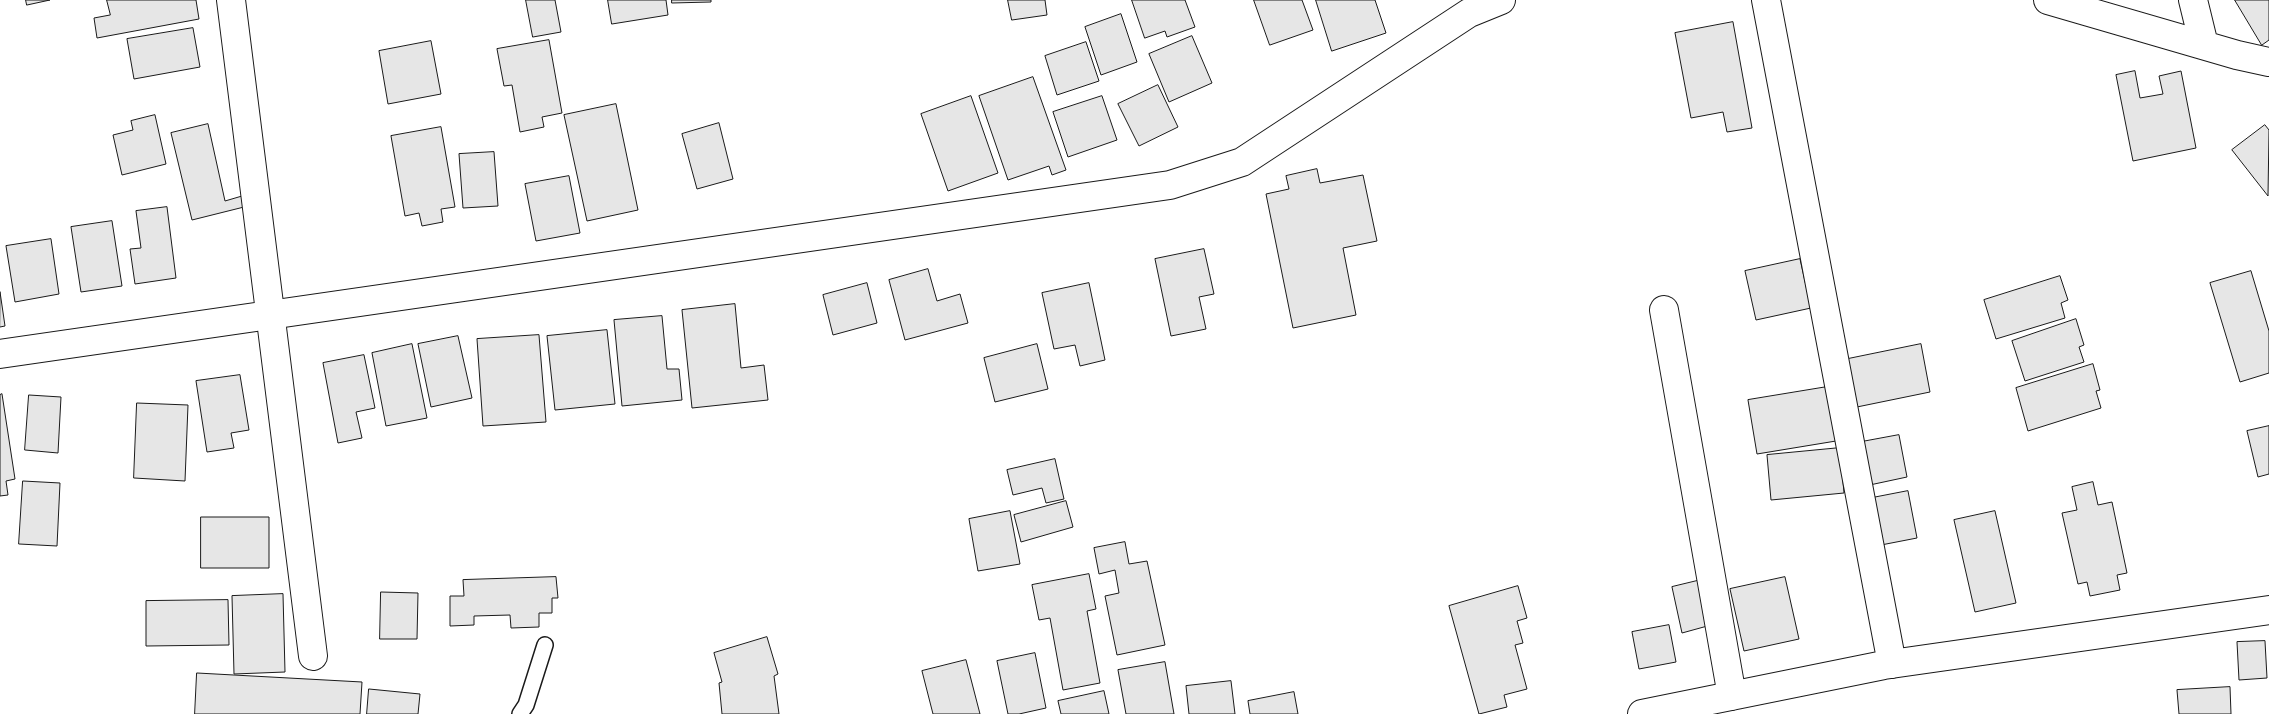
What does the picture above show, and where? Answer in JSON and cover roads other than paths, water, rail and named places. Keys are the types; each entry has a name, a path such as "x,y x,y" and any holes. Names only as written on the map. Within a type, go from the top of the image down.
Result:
{"street":[{"path":"231,0 313,656"},
{"path":"0,354 1170,185 1242,162 1469,13 1501,0"},
{"path":"1766,0 1892,664"},
{"path":"2048,0 2269,62"},
{"path":"2193,0 2204,45"},
{"path":"1664,310 1732,696"},
{"path":"1642,714 1892,664 2269,610"}],"lane":[{"path":"520,714 526,706 546,645"}]}
